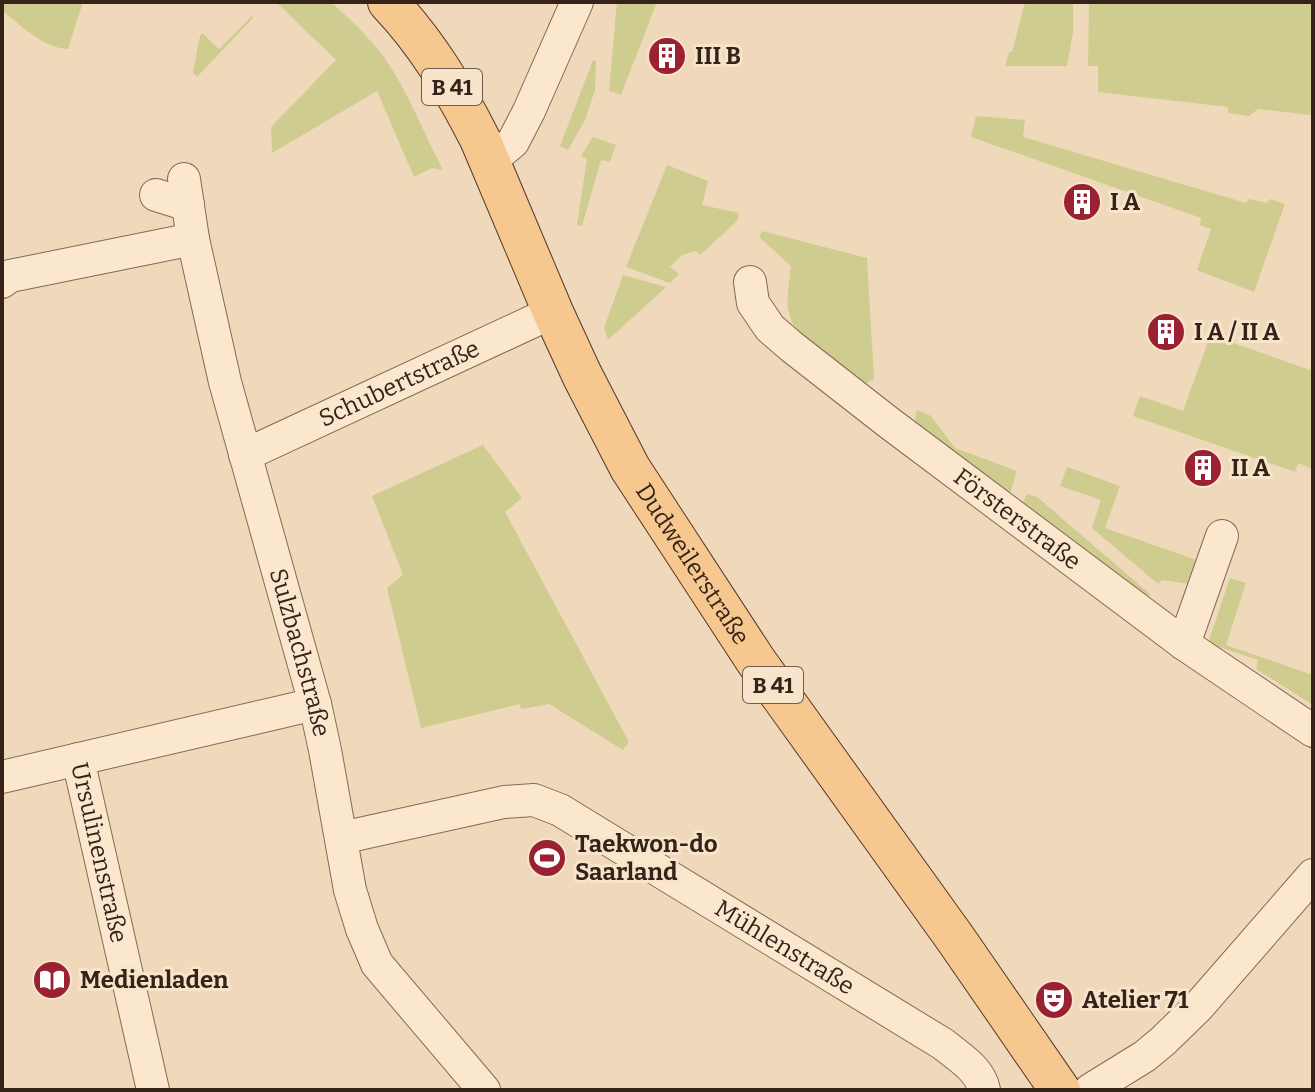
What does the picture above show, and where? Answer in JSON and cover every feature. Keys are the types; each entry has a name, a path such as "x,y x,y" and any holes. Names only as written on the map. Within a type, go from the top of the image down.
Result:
{"main road":[{"name":"Dudweilerstraße","path":"402,7 451,85 480,139 553,312 630,468 789,709 955,938 1060,1090"}],"street":[{"path":"489,162 513,142 577,2"},
{"name":"Sulzbachstraße","path":"156,195 186,192 193,239 225,382 315,704 350,890 362,929 377,964 484,1090"},
{"path":"2,282 10,276 193,239"},
{"name":"Försterstraße","path":"750,282 753,303 770,328 792,347 900,432 1184,644 1313,731"},
{"name":"Schubertstraße","path":"245,455 553,312"},
{"path":"1184,644 1222,536"},
{"name":"Ursulinenstraße","path":"153,1090 78,759 315,704"},
{"path":"2,777 78,759"},
{"name":"Mühlenstraße","path":"341,838 504,802 534,800 560,810 943,1044 974,1068 983,1082 984,1090"},
{"path":"1090,1090 1145,1056 1198,1007 1313,875"}],"shaded area":[{"path":"2,2 83,2 68,49 50,45 32,35 2,10"},
{"path":"276,2 331,2 360,30 394,73 443,170 432,168 414,177 377,91 272,153 271,127 336,60"},
{"path":"617,2 657,2 621,95 609,91"},
{"path":"1025,2 1073,2 1073,32 1067,66 1005,66 1009,52 1012,52"},
{"path":"1089,2 1313,2 1313,117 1258,109 1249,116 1228,113 1228,107 1098,92 1098,66 1088,66"},
{"path":"252,16 197,77 193,73 202,33 219,49"},
{"path":"593,60 596,61 595,90 585,120 568,150 560,146"},
{"path":"976,116 1025,120 1023,137 1246,203 1249,199 1267,203 1270,199 1285,204 1254,292 1197,270 1211,229 1200,225 1201,218 971,137"},
{"path":"593,137 616,145 610,162 601,160 582,226 577,225 587,159 581,156"},
{"path":"667,165 708,181 702,205 739,213 738,220 700,255 696,251 682,255 670,267 679,274 670,283 626,267"},
{"path":"762,231 867,258 874,379 863,385 797,330 788,307 791,266 759,237"},
{"path":"623,275 666,287 608,340 604,328"},
{"path":"1212,331 1236,344 1313,371 1313,469 1298,463 1295,472 1133,416 1140,396 1183,411"},
{"path":"917,410 931,416 955,448 1017,471 1010,493 1023,502 1027,494 1037,497 1150,594 1146,599 913,428"},
{"path":"483,445 522,498 505,512 629,742 623,750 549,704 521,709 520,704 421,728 387,588 403,575 372,496"},
{"path":"1067,467 1120,486 1105,528 1205,563 1197,585 1162,580 1158,584 1092,528 1101,500 1060,486"},
{"path":"1230,578 1246,583 1226,645 1313,675 1313,705 1256,669 1258,660 1208,643"}],"place":[{"name":"III B","path":"667,56"},
{"name":"I A","path":"1082,202"},
{"name":"I A / II A","path":"1166,332"},
{"name":"II A","path":"1203,468"},
{"name":"Taekwon-do Saarland","path":"547,858"},
{"name":"Medienladen","path":"52,980"},
{"name":"Atelier 71","path":"1054,1000"}]}
